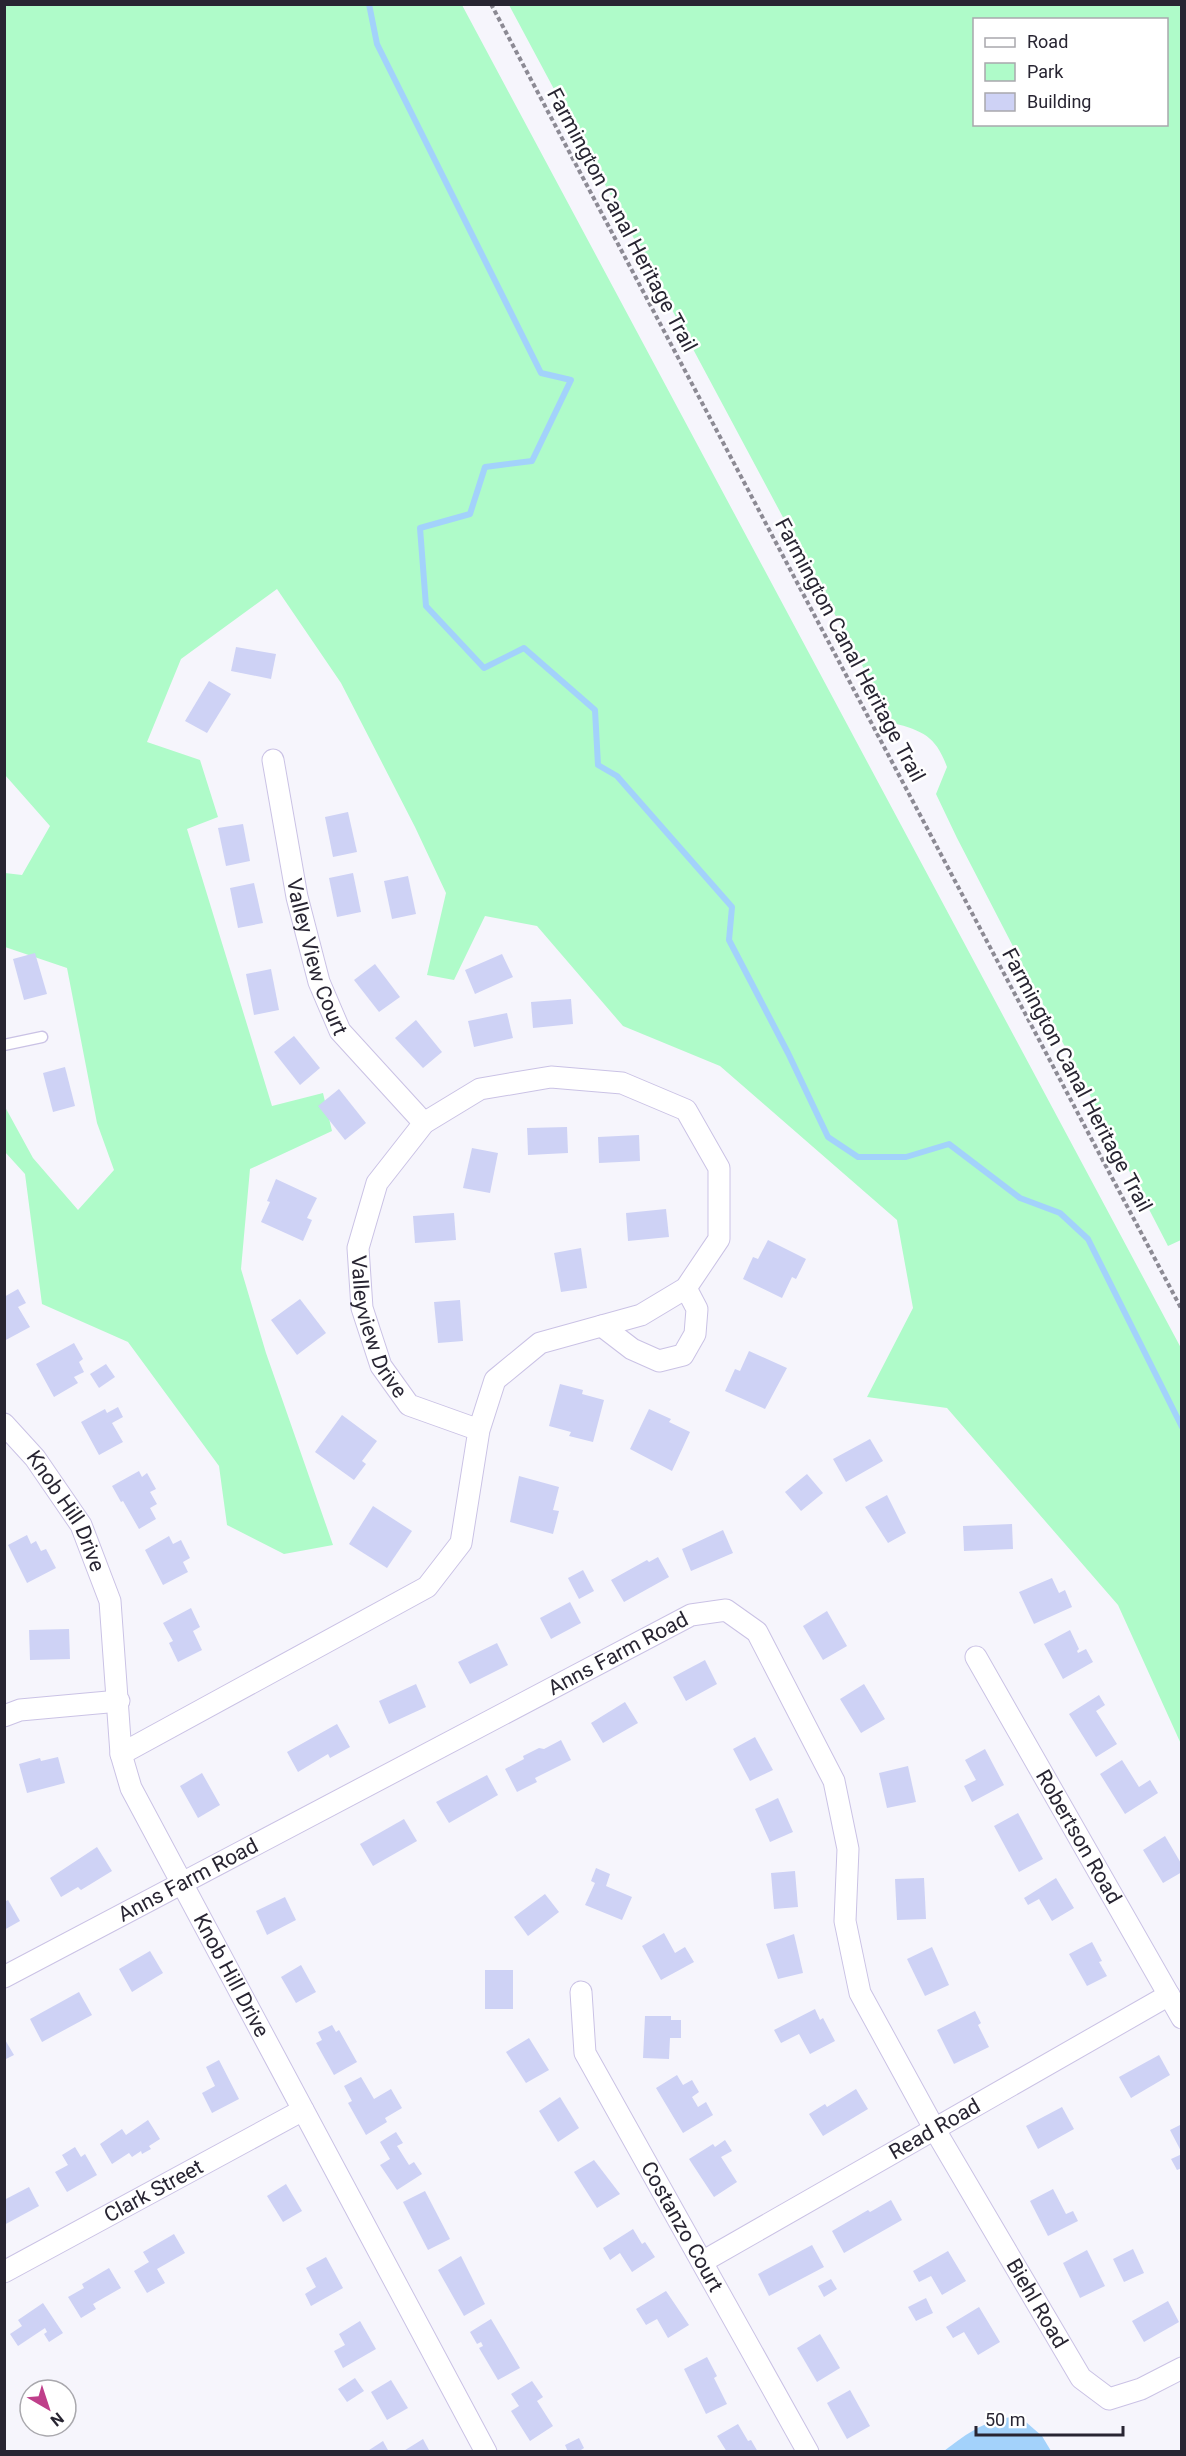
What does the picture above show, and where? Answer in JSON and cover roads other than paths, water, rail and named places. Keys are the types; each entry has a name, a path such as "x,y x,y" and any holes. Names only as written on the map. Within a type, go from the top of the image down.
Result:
{"street":[{"name":"Valley View Court","path":"273,760 297,897 319,982 340,1031 424,1123"},
{"name":"Valleyview Drive","path":"121,1754 428,1587 461,1543 479,1430 495,1380 540,1343 641,1315 686,1288 718,1239 719,1168 686,1110 622,1083 551,1077 480,1089 424,1123 377,1183 358,1248 362,1308 381,1366 409,1405 479,1430"},
{"path":"602,1326 632,1349 659,1361 683,1355 695,1334 697,1309 686,1288"},
{"name":"Knob Hill Drive","path":"4,1424 35,1458 81,1525 111,1601 121,1754 131,1788 486,2451"},
{"name":"Anns Farm Road","path":"4,1977 691,1615 726,1610 757,1632 834,1781 848,1848 845,1921 860,1993 935,2130"},
{"name":"Robertson Road","path":"976,1657 1182,2018"},
{"path":"4,1716 20,1710 119,1701"},
{"name":"Costanzo Court","path":"581,1992 585,2053 808,2451"},
{"name":"Read Road","path":"702,2262 1169,1995"},
{"name":"Clark Street","path":"4,2272 303,2110"},
{"name":"Biehl Road","path":"935,2130 1081,2378 1109,2399 1141,2389 1182,2368"}],"lane":[{"path":"4,1045 42,1037"}],"water":[{"path":"1019,2416 1042,2436 1051,2451 944,2451 988,2423"}],"waterway":[{"path":"369,4 377,44 541,373 571,380 532,461 485,467 470,514 420,528 426,606 484,668 524,648 595,710 598,765 617,776 732,907 729,940 788,1053 828,1137 858,1157 906,1157 949,1144 1020,1198 1060,1213 1088,1239 1182,1427"}]}
